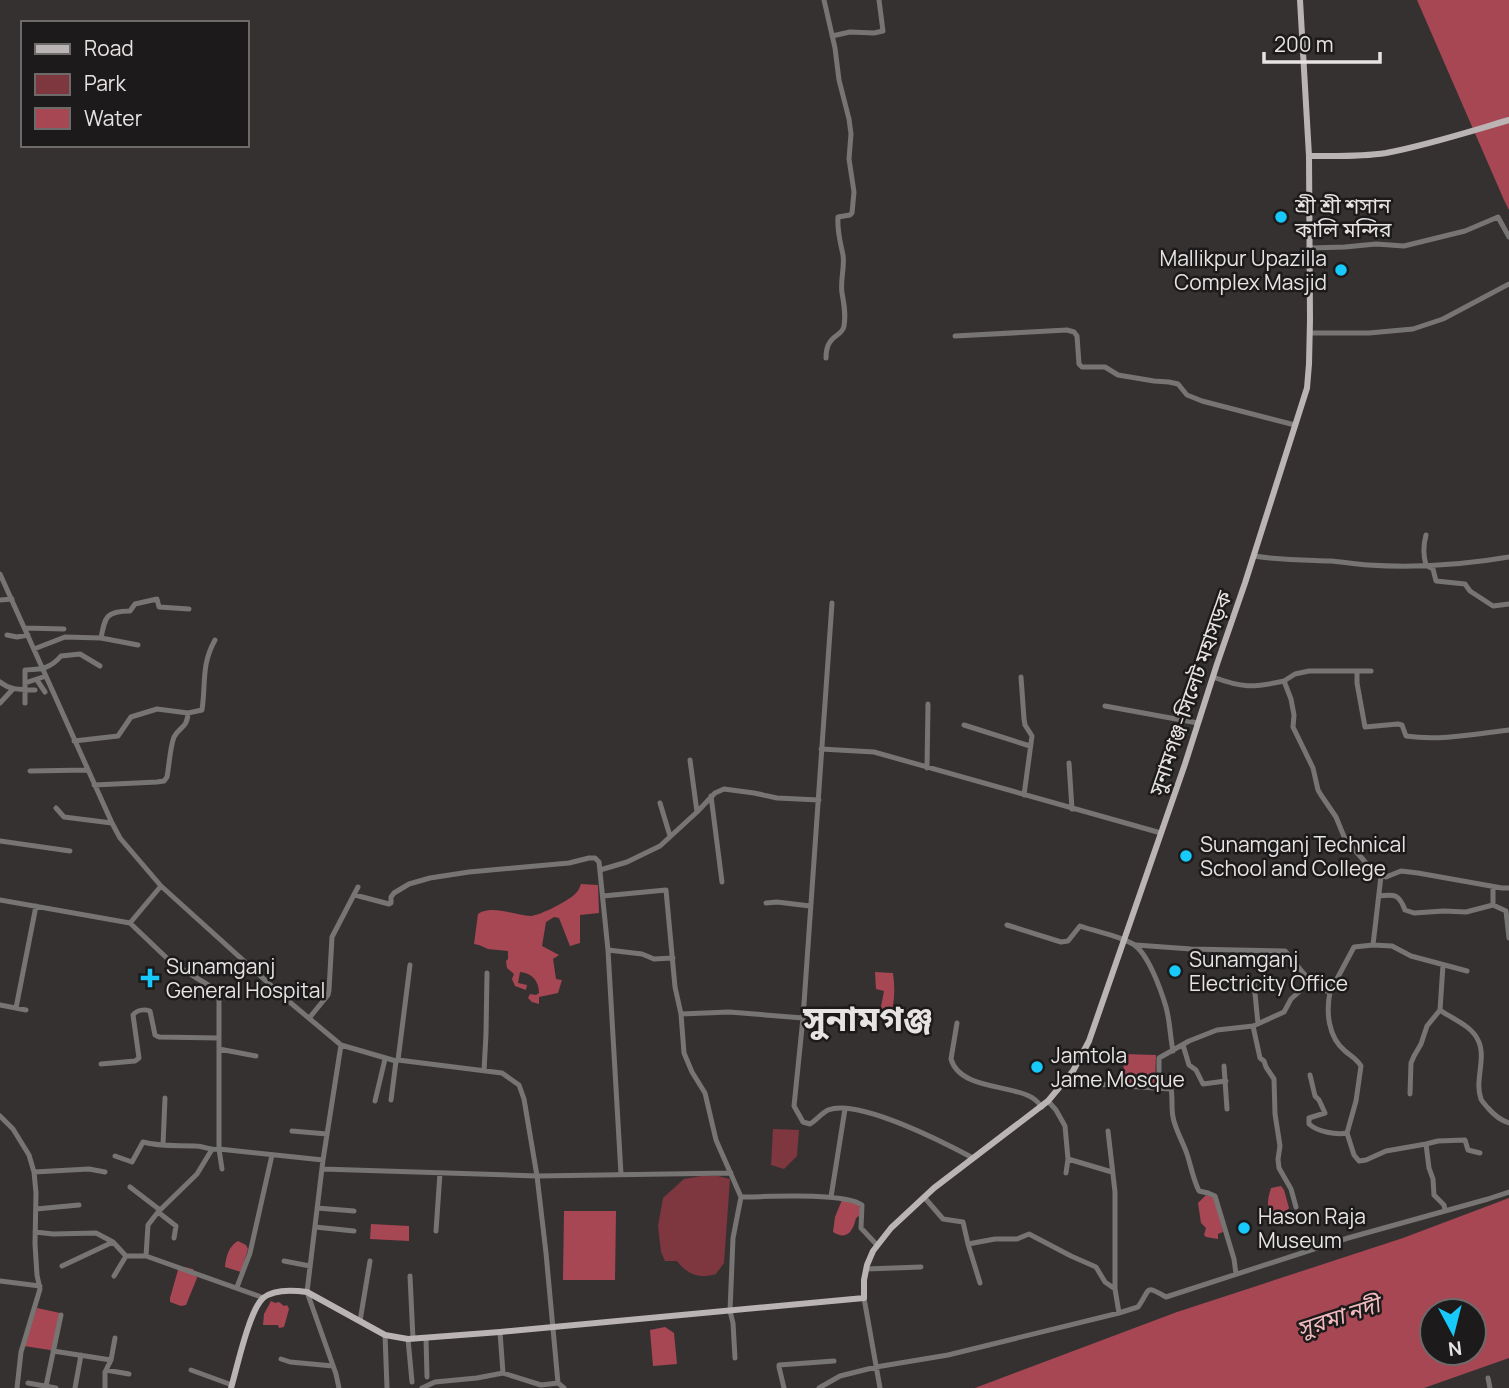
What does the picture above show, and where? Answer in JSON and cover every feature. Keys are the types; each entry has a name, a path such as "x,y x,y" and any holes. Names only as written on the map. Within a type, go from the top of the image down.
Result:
{"main road":[{"name":"সুনামগঞ্জ-সিলেট মহাসড়ক","path":"864,1298 866,1269 877,1245 904,1214 1042,1107 1073,1071 1089,1041 1198,723 1307,387 1310,333 1309,156 1300,0"},
{"path":"1309,156 1385,153 1509,120"},
{"path":"232,1387 252,1316 264,1298 275,1292 307,1292 385,1335 410,1339 864,1298"}],"street":[{"path":"824,0 849,119 849,159 854,201 852,214 838,217 837,232 844,267 841,274 845,301 844,324 843,330 831,341 826,358"},
{"path":"832,36 850,32 883,31 879,0"},
{"path":"1309,248 1376,244 1404,246 1465,232 1498,217 1509,237"},
{"path":"1310,333 1369,333 1413,329 1443,319 1509,284"},
{"path":"955,336 1067,330 1077,336 1079,364 1082,367 1105,367 1118,375 1178,384 1187,395 1202,401 1296,425"},
{"path":"1426,535 1423,556 1426,565 1433,569 1436,581 1465,584 1470,592 1493,606 1509,604"},
{"path":"1254,556 1368,565 1472,563 1509,557"},
{"path":"0,575 111,824 161,886 341,1045 385,1059 502,1073 519,1085 524,1099 537,1176 558,1383 564,1388"},
{"path":"101,638 104,619 115,611 130,611 135,604 146,600 157,598 159,607 189,609"},
{"path":"0,600 12,599"},
{"path":"832,603 803,1018 794,1106 803,1122 810,1124 828,1111 855,1109 913,1128 973,1158"},
{"path":"7,635 17,637 27,631 64,629"},
{"path":"34,649 65,637 101,638 138,645"},
{"path":"74,741 118,736 131,717 157,709 188,713 202,710 205,665 215,640"},
{"path":"0,703 13,690 46,675 61,656 80,654 100,666"},
{"path":"25,703 25,670 46,675"},
{"path":"1213,677 1245,687 1259,687 1309,671 1371,671"},
{"path":"1357,671 1366,727 1398,723 1402,725 1406,736 1420,738 1509,730"},
{"path":"1021,677 1025,725 1032,736 1024,795"},
{"path":"37,680 45,692"},
{"path":"1284,681 1291,699 1293,727 1313,768 1321,795 1336,817 1345,839 1374,872 1386,877 1401,872 1418,873 1509,888"},
{"path":"0,682 13,690"},
{"path":"25,686 36,690"},
{"path":"927,768 928,704"},
{"path":"1105,706 1198,723"},
{"path":"94,785 163,780 167,777 174,736 184,728 188,713"},
{"path":"964,725 1030,746"},
{"path":"821,749 874,752 1161,833"},
{"path":"690,760 697,813"},
{"path":"1069,762 1072,809"},
{"path":"30,771 87,770"},
{"path":"600,870 626,862 660,846 697,813 711,796 724,789 777,799 818,800"},
{"path":"711,796 722,882"},
{"path":"660,803 670,836"},
{"path":"56,808 64,817 111,824"},
{"path":"0,841 70,851"},
{"path":"355,895 389,904 394,893 420,880 469,872 569,863 589,858 595,858 599,862 608,950 621,1174"},
{"path":"1373,945 1381,876"},
{"path":"130,923 161,886"},
{"path":"310,1017 328,995 332,937 358,887"},
{"path":"1493,887 1493,905"},
{"path":"603,895 666,890 684,1053 705,1093 716,1140 741,1197 733,1238 730,1311 736,1358"},
{"path":"1379,896 1393,894 1401,899 1405,910 1414,913 1466,912 1493,905 1506,911 1509,938"},
{"path":"0,900 130,923 172,963 218,991 219,1149 222,1169"},
{"path":"766,904 777,902 810,906"},
{"path":"16,1008 36,906"},
{"path":"1007,925 1061,942 1068,941 1080,926 1136,945 1285,951 1310,982 1330,992"},
{"path":"1136,945 1145,958 1162,996 1168,1015 1173,1051"},
{"path":"1467,971 1411,956 1392,946 1353,948 1330,992 1329,1023 1335,1040 1361,1066 1356,1101 1347,1133 1354,1155 1359,1161 1386,1151 1438,1141 1465,1140 1468,1150 1480,1153"},
{"path":"608,950 642,954 654,959 673,958"},
{"path":"391,1100 410,965"},
{"path":"1410,1094 1411,1063 1427,1026 1440,1010 1443,965"},
{"path":"484,1071 487,973"},
{"path":"1159,1088 1159,1058 1217,1030 1256,1025 1284,1012 1291,999 1310,982"},
{"path":"1254,983 1260,1058 1274,1079 1275,1114 1280,1146 1279,1168 1291,1189 1296,1207"},
{"path":"0,1005 26,1010"},
{"path":"1440,1010 1465,1026 1479,1042 1482,1056 1481,1100 1492,1114 1509,1124"},
{"path":"101,1063 135,1061 139,1058 133,1023 133,1015 136,1012 150,1011 155,1035 159,1037 219,1038"},
{"path":"681,1014 729,1012 803,1018"},
{"path":"957,1023 951,1059 958,1071 975,1081 1032,1097 1042,1107"},
{"path":"339,1388 307,1292 323,1160 341,1045"},
{"path":"1183,1045 1189,1065 1196,1070 1203,1084 1226,1081"},
{"path":"219,1049 256,1056"},
{"path":"375,1101 385,1059"},
{"path":"1224,1066 1227,1109"},
{"path":"1310,1075 1315,1096 1325,1113 1308,1118 1309,1124 1315,1129 1338,1135 1347,1133"},
{"path":"1064,1082 1171,1089 1173,1118 1188,1157 1193,1180 1199,1191 1215,1196 1236,1274"},
{"path":"163,1145 166,1098"},
{"path":"1048,1101 1065,1126 1068,1159 1066,1172"},
{"path":"831,1197 845,1109"},
{"path":"0,1116 18,1137 34,1172 37,1275 40,1286 21,1352 17,1388"},
{"path":"292,1131 327,1134"},
{"path":"1108,1131 1115,1192 1115,1289 1119,1312"},
{"path":"115,1156 132,1162 143,1142 201,1146 211,1151 219,1149 323,1160"},
{"path":"1426,1144 1434,1195 1444,1205 1445,1210"},
{"path":"146,1256 148,1225 197,1174 211,1151"},
{"path":"237,1287 250,1253 272,1155"},
{"path":"1068,1159 1112,1172"},
{"path":"34,1172 89,1169 105,1172"},
{"path":"322,1169 537,1176 731,1173"},
{"path":"436,1231 440,1173"},
{"path":"130,1187 176,1226 174,1238"},
{"path":"819,1388 840,1376 948,1355 1138,1307 1151,1288 1166,1297 1348,1238 1509,1192"},
{"path":"741,1197 850,1199 862,1205 861,1228 877,1245"},
{"path":"923,1197 943,1219 963,1222 980,1283"},
{"path":"36,1209 79,1205"},
{"path":"317,1208 354,1211"},
{"path":"315,1227 354,1231"},
{"path":"35,1232 96,1233 113,1242 126,1256 146,1256 264,1298"},
{"path":"968,1244 995,1239 1017,1239 1029,1234 1096,1267 1105,1282 1115,1289"},
{"path":"62,1266 113,1242"},
{"path":"114,1276 126,1256"},
{"path":"284,1261 310,1266"},
{"path":"360,1321 370,1261"},
{"path":"866,1269 921,1267"},
{"path":"410,1276 412,1382"},
{"path":"0,1281 40,1286"},
{"path":"864,1298 880,1388"},
{"path":"46,1386 61,1315"},
{"path":"500,1332 503,1373"},
{"path":"385,1335 387,1388"},
{"path":"105,1388 106,1370 111,1360 115,1338"},
{"path":"426,1338 427,1377"},
{"path":"53,1351 111,1360"},
{"path":"75,1388 80,1355"},
{"path":"281,1359 333,1366"},
{"path":"784,1388 779,1365 834,1361"},
{"path":"106,1370 129,1374"},
{"path":"191,1370 232,1387"},
{"path":"422,1388 435,1381 503,1373 541,1385 558,1383"},
{"path":"1488,1378 1490,1388"},
{"path":"28,1383 56,1388"}],"green space":[{"path":"773,1129 799,1130 797,1156 784,1169 771,1165"},
{"path":"701,1176 730,1179 724,1263 716,1274 704,1276 690,1273 677,1261 665,1261 661,1252 658,1226 663,1198 684,1179"}],"water":[{"path":"1417,0 1509,0 1509,210 1504,200"},
{"path":"581,884 598,885 599,913 580,915 580,943 570,946 559,918 554,917 546,922 542,946 559,955 553,959 556,979 562,980 558,993 539,997 539,1004 532,1002 528,998 530,994 539,993 538,985 532,976 520,972 518,983 527,985 526,990 515,986 512,979 514,974 507,968 508,951 474,944 478,914 490,910 535,915 572,897"},
{"path":"875,972 893,973 894,996 890,1018 879,1017 884,991 876,989"},
{"path":"1124,1054 1156,1055 1155,1084 1123,1083"},
{"path":"1281,1186 1289,1208 1284,1216 1276,1217 1269,1211 1268,1198 1271,1188"},
{"path":"1206,1195 1215,1198 1223,1232 1218,1234 1218,1239 1204,1235 1206,1228 1201,1223 1198,1203"},
{"name":"সুরমা নদী","path":"1509,1198 1509,1358 1488,1365 1488,1297 1418,1297 1418,1367 1484,1367 1424,1388 975,1388 1177,1312 1403,1238"},
{"path":"842,1200 859,1205 860,1208 851,1231 846,1235 838,1235 833,1232 835,1217"},
{"path":"564,1211 616,1211 615,1280 563,1280"},
{"path":"371,1224 409,1226 409,1241 370,1239"},
{"path":"238,1241 248,1249 241,1272 225,1267 228,1252"},
{"path":"184,1267 193,1269 197,1278 186,1305 181,1306 170,1302 170,1298 178,1270"},
{"path":"271,1301 287,1305 289,1309 284,1327 263,1325 264,1314"},
{"path":"37,1308 60,1313 53,1349 24,1346"},
{"path":"665,1327 674,1333 677,1364 653,1366 650,1330"}],"place":[{"name":"শ্রী শ্রী শসান কালি মন্দির","path":"1281,217"},
{"name":"Mallikpur Upazilla Complex Masjid","path":"1341,270"},
{"name":"Sunamganj Technical School and College","path":"1186,856"},
{"name":"Sunamganj Electricity Office","path":"1175,971"},
{"name":"Sunamganj General Hospital","path":"150,978"},
{"name":"Jamtola Jame Mosque","path":"1037,1067"},
{"name":"Hason Raja Museum","path":"1244,1228"}],"district":[{"name":"সুনামগঞ্জ","path":"868,1018"}]}
